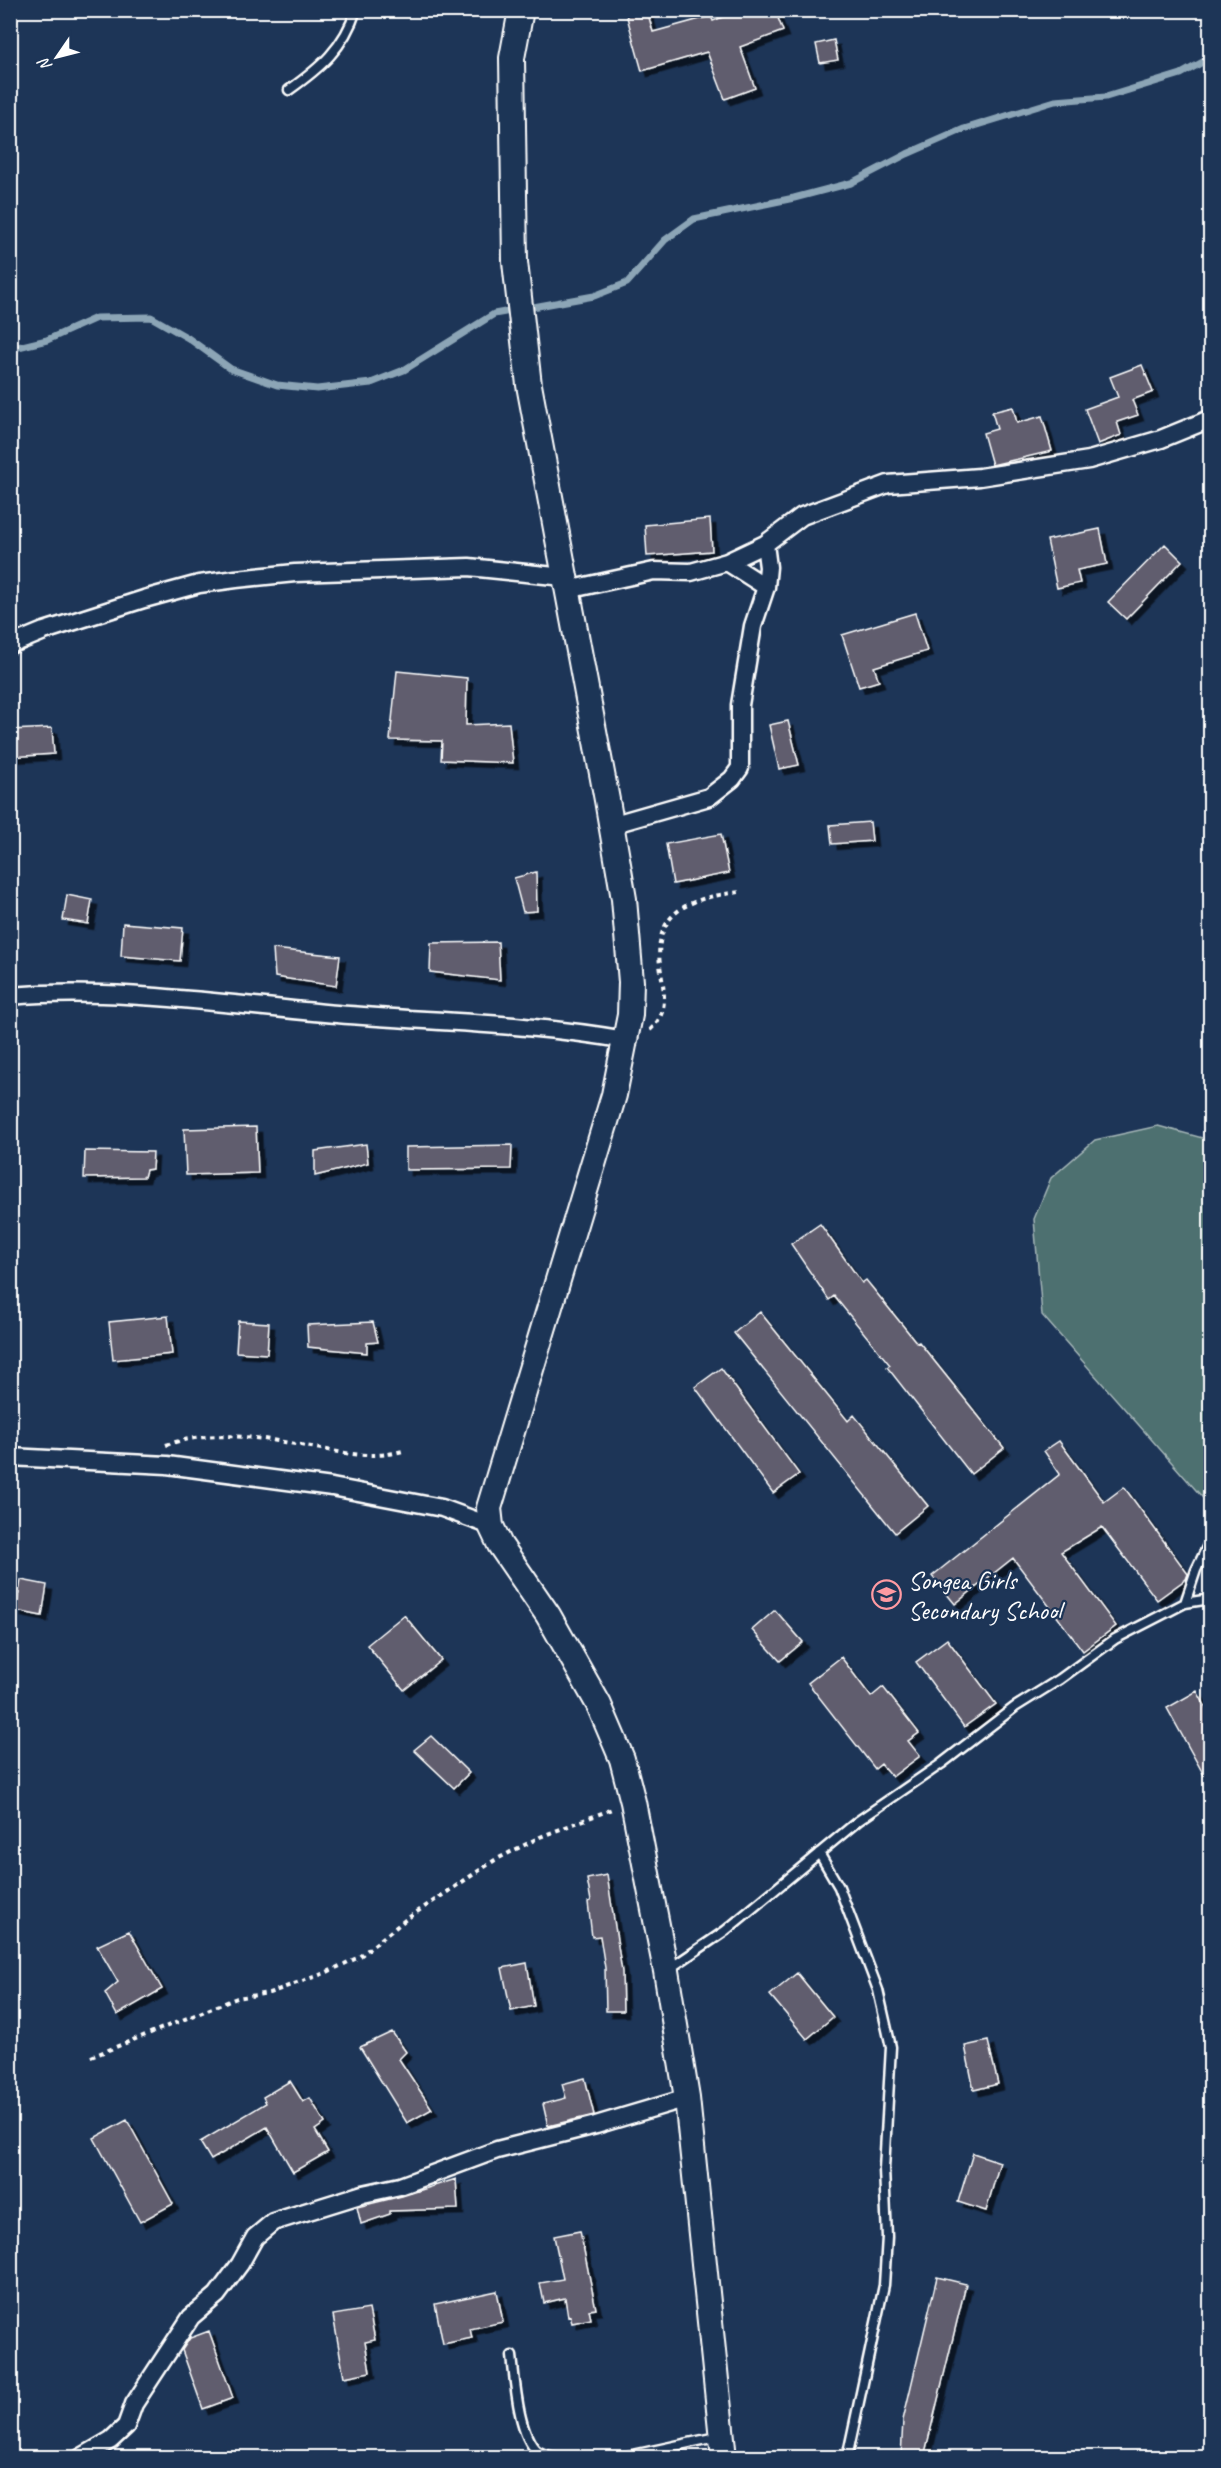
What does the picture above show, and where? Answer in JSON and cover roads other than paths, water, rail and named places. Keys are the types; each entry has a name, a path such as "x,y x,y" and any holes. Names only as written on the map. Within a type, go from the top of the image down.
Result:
{"street":[{"path":"521,10 512,58 515,262 529,385 624,899 630,972 630,1015 611,1105 489,1508 491,1526 500,1545 548,1615 599,1705 622,1759 633,1802 666,1971 687,2098 723,2447"},
{"path":"10,645 144,599 199,584 236,579 295,573 469,567 565,584 654,571 691,572 727,562 765,544 802,516 888,484 981,477 1089,460 1161,439 1210,418"},
{"path":"611,825 709,797 732,779 740,768 740,705 753,626 766,587 768,567 765,544"},
{"path":"727,562 766,587"},
{"path":"10,996 105,994 428,1022 542,1029 626,1039"},
{"path":"10,1457 167,1465 332,1486 442,1508 491,1526"},
{"path":"80,2457 111,2440 126,2426 134,2404 191,2317 217,2295 240,2264 255,2237 273,2222 363,2194 400,2186 497,2150 596,2126 687,2098"}],"lane":[{"path":"289,90 322,66 336,52 345,39 356,10"},
{"path":"1185,1603 1196,1570 1210,1541"},
{"path":"666,1971 724,1931 858,1821 941,1764 1015,1707 1060,1679 1115,1639 1185,1603 1210,1599"},
{"path":"819,1853 839,1887 879,1990 891,2047 884,2169 887,2237 884,2285 848,2457"},
{"path":"512,2356 521,2413 529,2441 539,2452 560,2457"},
{"path":"619,2457 723,2447"}],"waterway":[{"path":"10,349 47,340 96,318 151,317 188,338 231,369 277,385 317,389 371,383 404,370 494,314 594,296 627,283 665,240 694,219 794,198 851,183 907,154 964,129 1055,101 1106,97 1181,74 1210,58"}],"place":[{"name":"Songea Girls Secondary School","path":"887,1595"}]}
